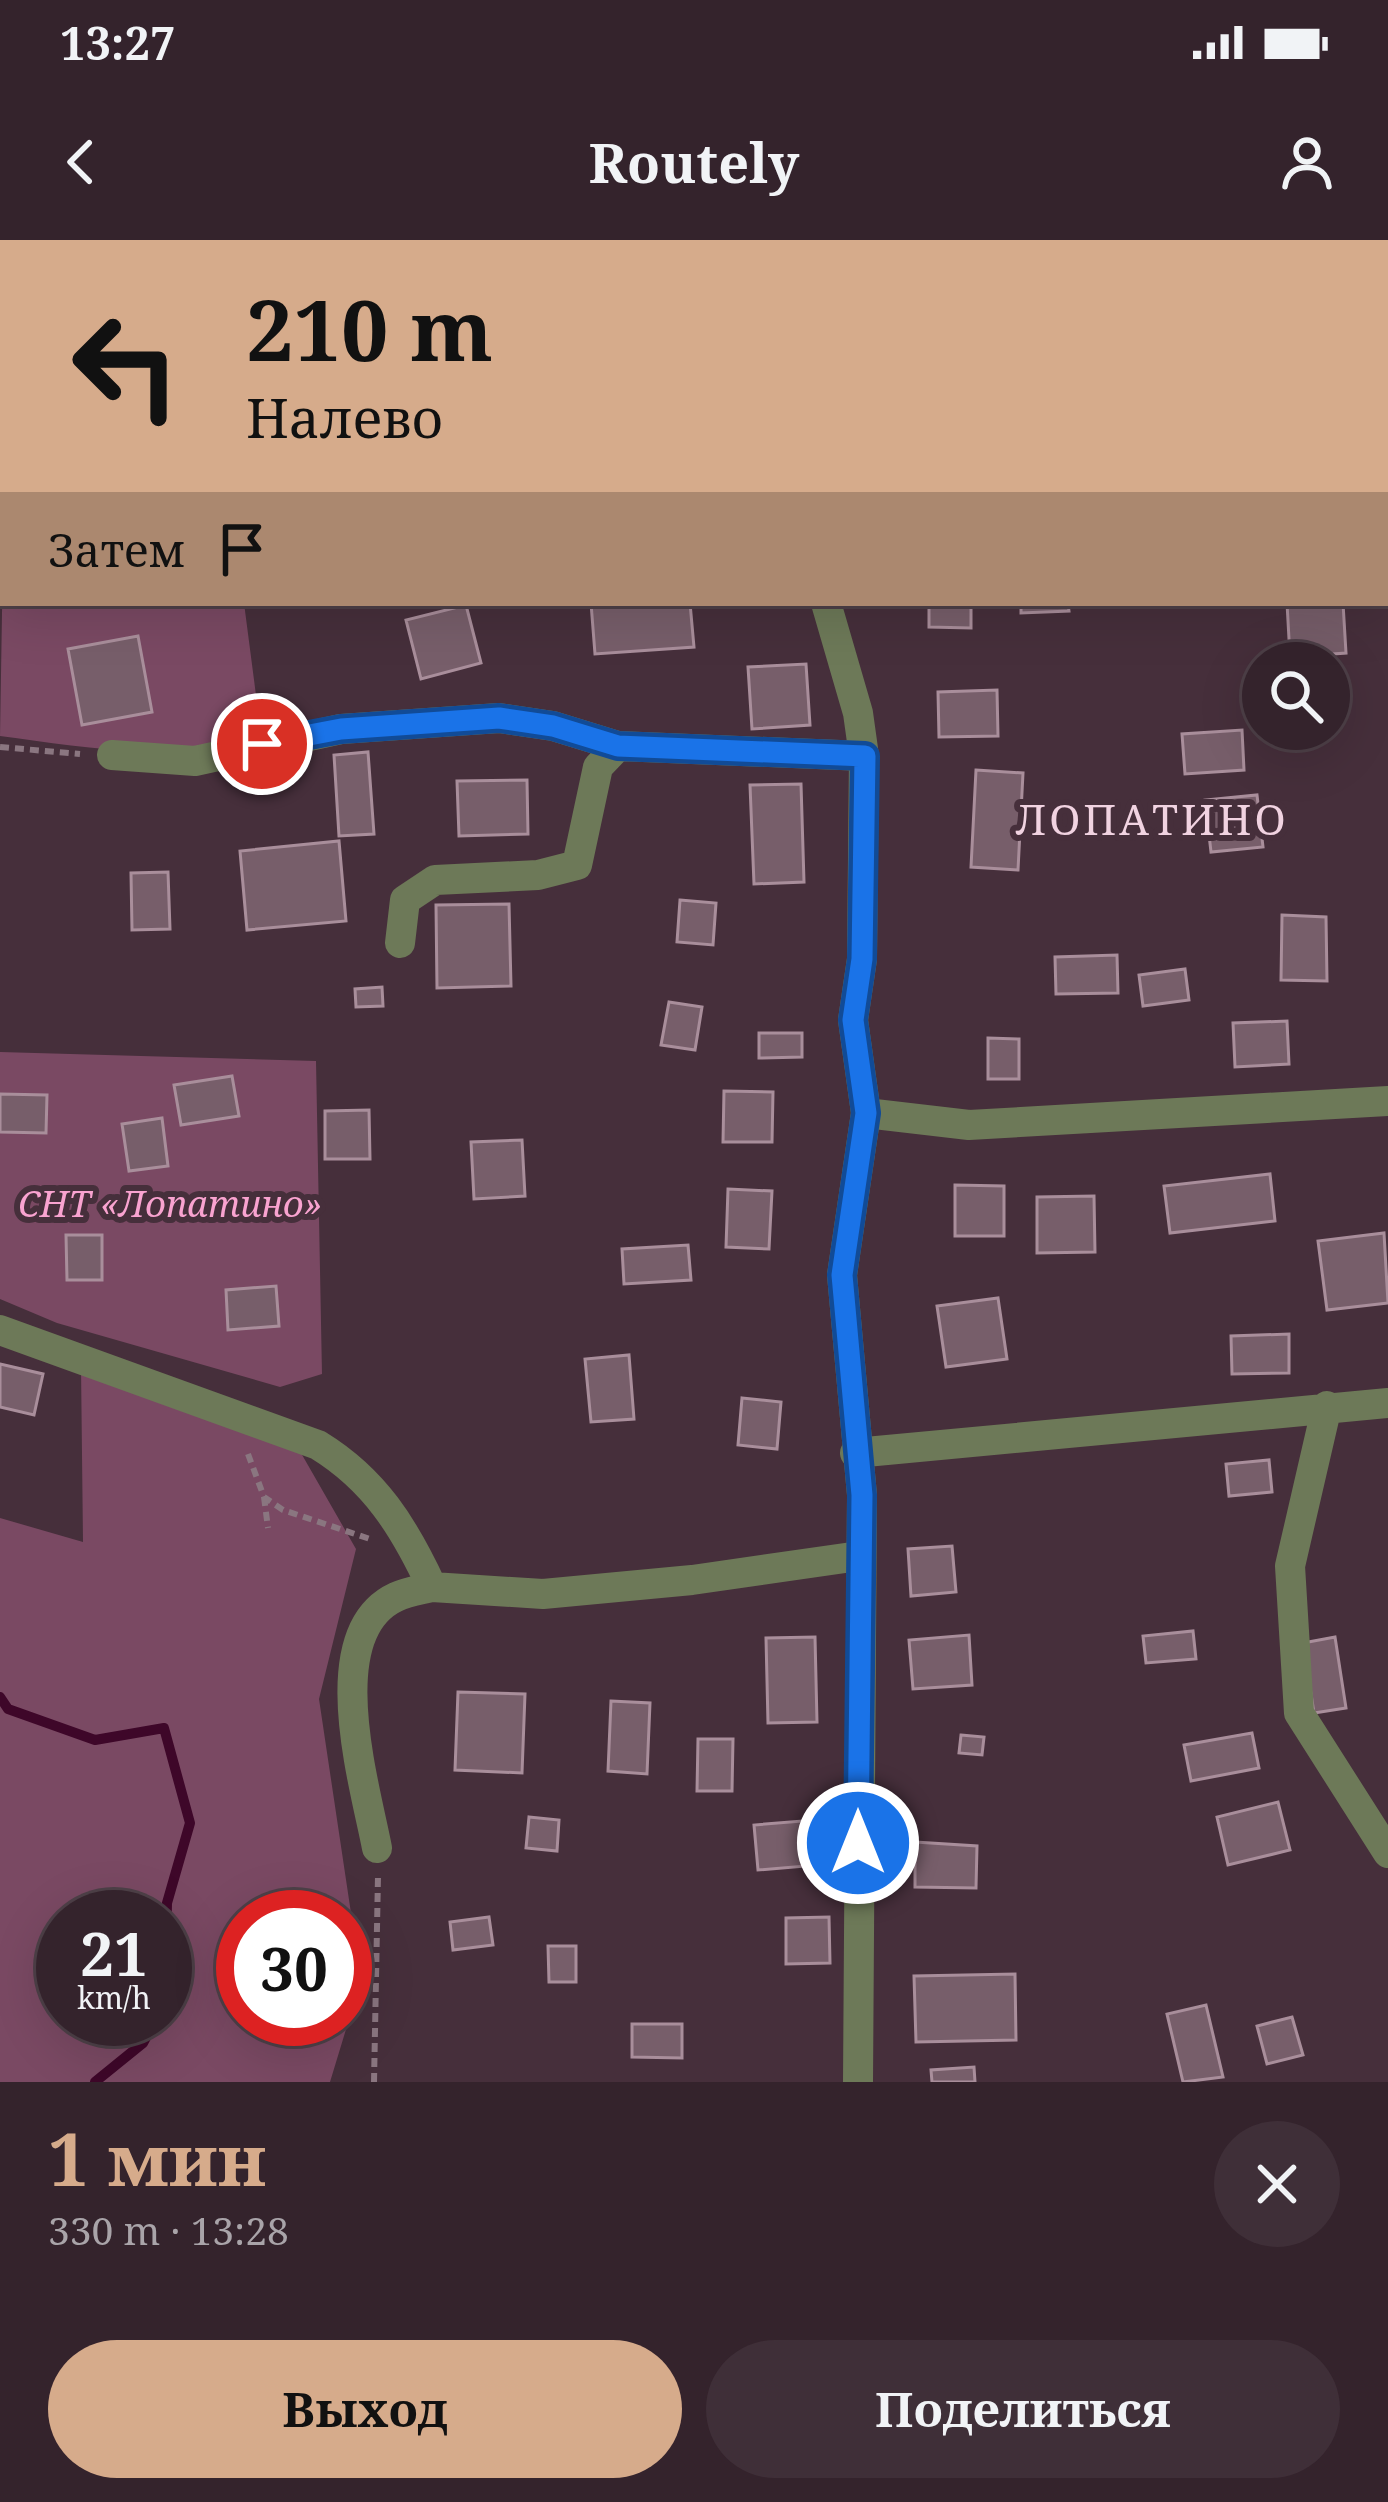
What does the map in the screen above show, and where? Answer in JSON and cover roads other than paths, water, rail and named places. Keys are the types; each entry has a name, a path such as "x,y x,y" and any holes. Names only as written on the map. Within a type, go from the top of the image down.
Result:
{"street":[{"path":"827,606 859,712 865,756 862,959 853,1020 866,1113 842,1275 862,1495 858,2082"},
{"path":"112,755 195,761 341,729 499,718 553,726 618,746 865,756"},
{"path":"400,943 405,900 434,880 538,875 577,865 598,767 618,746"},
{"path":"866,1113 969,1125 1388,1101"},
{"path":"0,1330 318,1445 351,1465 410,1539 432,1587"},
{"path":"855,1453 1388,1403"},
{"path":"1327,1406 1290,1566 1299,1713 1388,1853"},
{"path":"377,1848 358,1752 351,1658 372,1617 393,1598 432,1587 543,1594 692,1580 859,1556"}],"waterway":[{"path":"0,1697 8,1709 95,1740 164,1728 190,1823 171,1890"},
{"path":"95,2082 139,2046"}],"district":[{"name":"ЛОПАТИНО","path":"1152,818"}],"park label":[{"name":"СНТ «Лопатино»","path":"170,1203"}]}
